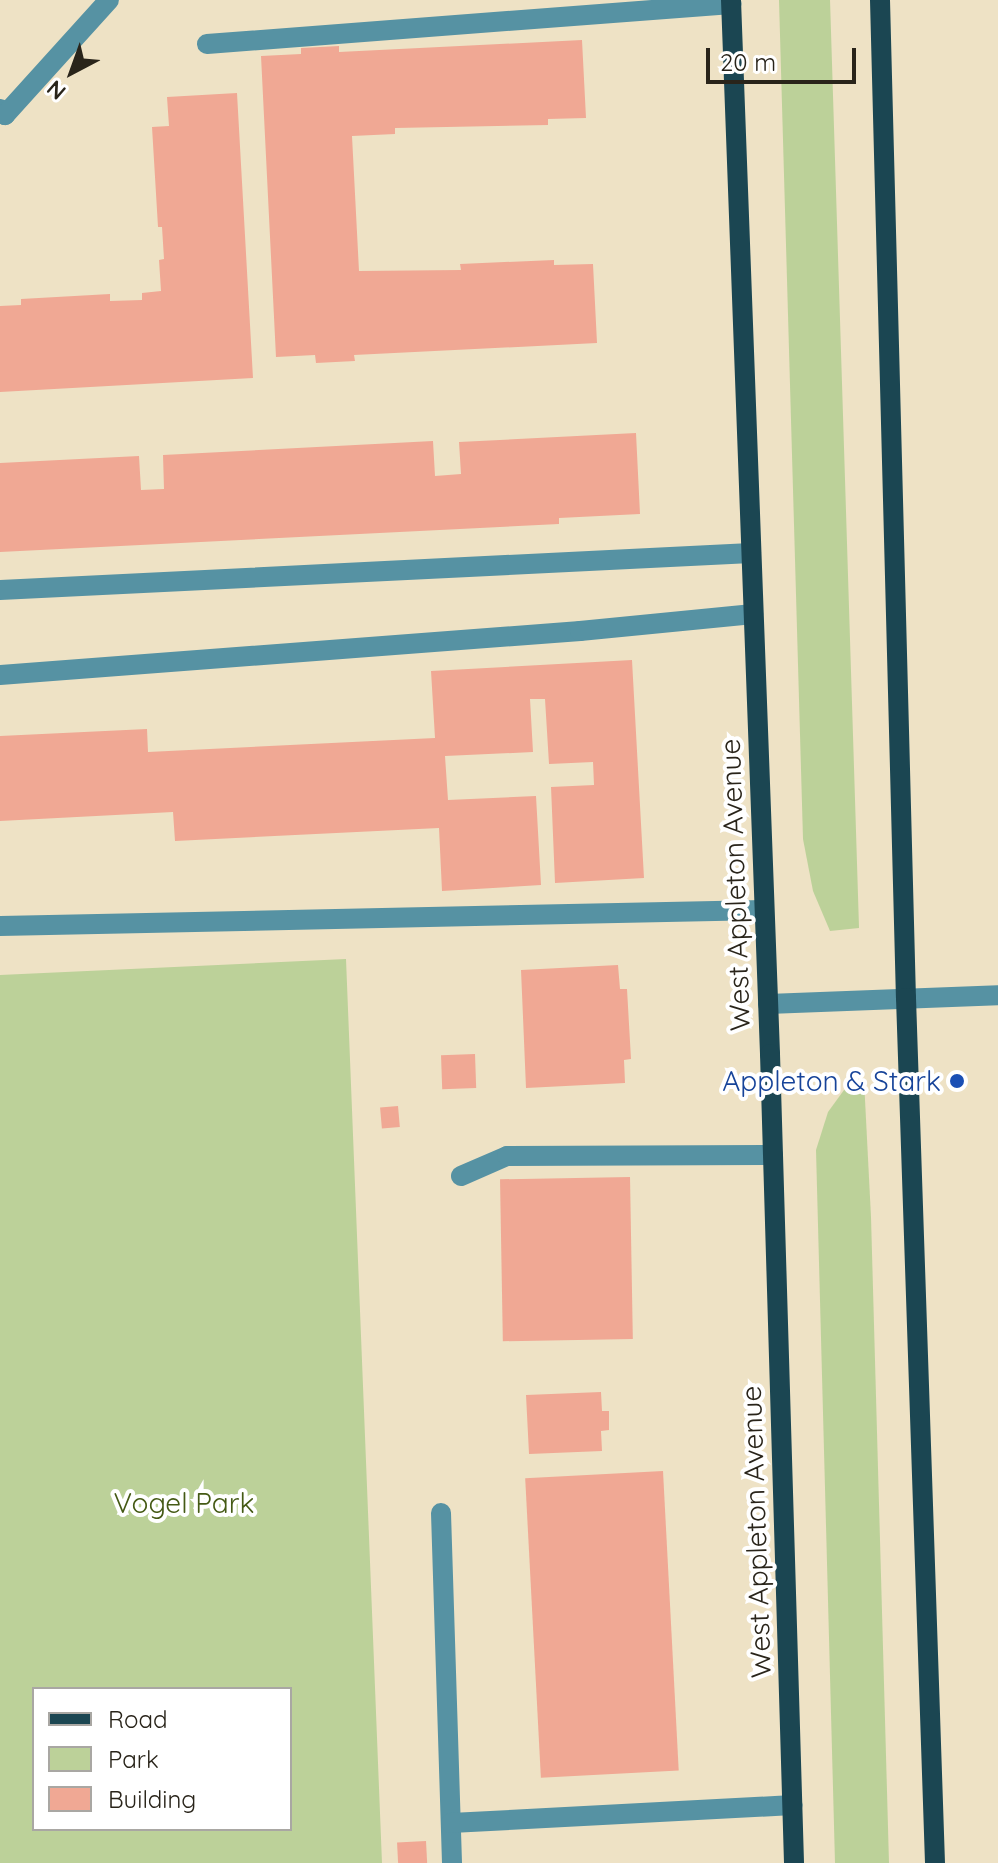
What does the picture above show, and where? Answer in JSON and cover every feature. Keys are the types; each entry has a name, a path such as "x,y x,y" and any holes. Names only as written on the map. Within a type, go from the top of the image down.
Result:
{"main road":[{"path":"880,0 906,998 935,1863"},
{"name":"West Appleton Avenue","path":"731,2 768,1004 794,1863"}],"street":[{"path":"0,109 5,115 109,0"},
{"path":"207,44 731,2"},
{"path":"0,590 751,553"},
{"path":"0,675 580,631 753,614"},
{"path":"0,926 764,910"},
{"path":"768,1004 998,995"},
{"path":"461,1176 507,1156 773,1155"},
{"path":"441,1513 452,1863"},
{"path":"451,1823 793,1805"}],"green space":[{"path":"779,0 830,0 859,928 830,931 813,891 803,839"},
{"name":"Vogel Park","path":"346,959 382,1863 0,1863 0,975"},
{"path":"852,1079 864,1080 871,1217 889,1863 835,1863 816,1150 828,1112"}],"building":[{"path":"582,40 586,118 548,119 548,125 395,128 395,134 352,136 359,271 461,270 460,264 554,260 554,265 593,264 597,343 354,355 355,361 316,363 315,355 276,357 261,56 301,54 301,48 339,46 339,52"},
{"path":"237,93 253,378 0,392 0,306 21,305 21,299 110,294 110,301 142,300 142,293 161,291 159,260 164,259 162,227 158,227 152,127 169,126 167,97"},
{"path":"636,433 640,514 559,518 559,524 0,552 0,463 139,456 141,490 164,489 163,455 433,441 435,476 461,474 459,442"},
{"path":"632,660 644,878 555,883 551,787 594,785 593,762 549,764 545,699 530,699 533,752 445,756 448,800 536,796 541,885 442,891 439,828 175,841 173,812 0,821 0,736 147,729 148,752 435,738 431,671"},
{"path":"618,965 620,989 627,989 631,1059 624,1060 625,1083 526,1088 521,970"},
{"path":"475,1054 476,1088 442,1089 441,1055"},
{"path":"398,1106 400,1127 382,1128 380,1108"},
{"path":"630,1177 633,1339 503,1341 500,1179"},
{"path":"601,1392 602,1411 609,1411 609,1430 601,1431 602,1451 529,1454 526,1395"},
{"path":"663,1471 679,1771 541,1778 525,1478"},
{"path":"426,1841 427,1863 398,1863 397,1843"}],"place":[{"name":"Appleton & Stark","path":"957,1081"}]}
